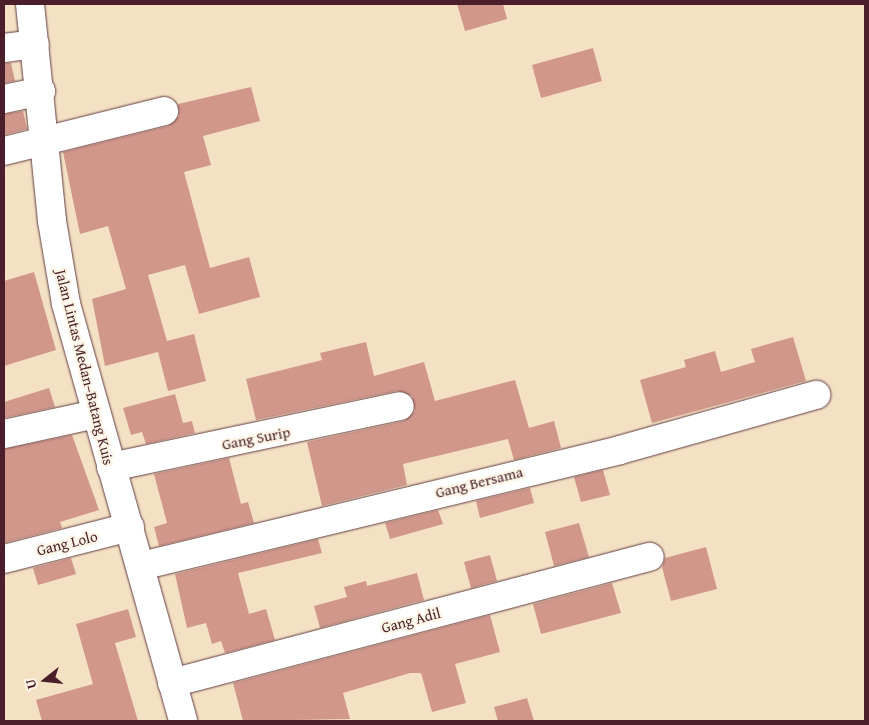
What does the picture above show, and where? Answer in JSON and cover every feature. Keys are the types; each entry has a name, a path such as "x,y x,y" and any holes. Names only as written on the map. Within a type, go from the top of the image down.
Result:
{"main road":[{"name":"Jalan Lintas Medan–Batang Kuis","path":"30,4 63,285 96,414 130,527 183,721"},
{"path":"4,48 35,44"},
{"path":"4,98 41,91"},
{"path":"4,151 164,111"},
{"name":"Gang Bersama","path":"141,566 620,450 816,395"},
{"name":"Gang Surip","path":"111,467 400,406"},
{"path":"4,434 96,414"},
{"name":"Gang Lolo","path":"4,559 130,527"},
{"name":"Gang Adil","path":"172,683 650,557"}],"building":[{"path":"457,4 503,4 507,19 465,31"},
{"path":"593,48 602,81 541,98 532,65"},
{"path":"4,63 11,63 15,81 4,83"},
{"path":"251,87 260,121 203,136 211,165 184,172 210,268 249,257 260,297 199,314 185,265 148,275 167,341 194,334 206,381 168,391 158,352 105,366 92,299 126,289 108,226 80,234 63,152 168,126 179,116 178,104"},
{"path":"23,111 27,129 4,135 4,114"},
{"path":"34,272 56,350 4,366 4,281"},
{"path":"793,337 806,381 652,423 640,380 686,367 684,360 715,351 721,372 755,362 751,349"},
{"path":"366,342 374,376 424,362 435,401 515,380 529,428 554,421 561,448 514,460 508,439 403,464 407,485 322,506 307,442 404,421 415,411 412,396 397,391 256,420 246,379 322,360 320,353"},
{"path":"49,388 55,407 4,418 4,402"},
{"path":"175,394 183,423 192,421 195,433 146,444 142,432 131,435 123,408"},
{"path":"72,435 99,510 60,522 62,528 4,543 4,449"},
{"path":"229,458 241,504 248,502 254,523 159,546 154,527 167,523 154,474"},
{"path":"603,470 610,495 581,502 574,477"},
{"path":"530,488 534,503 480,518 476,501"},
{"path":"438,510 443,524 390,539 385,523"},
{"path":"579,523 589,557 554,566 545,532"},
{"path":"318,539 322,553 238,573 249,614 266,609 275,640 225,653 221,641 212,644 206,623 187,628 175,574"},
{"path":"706,547 717,589 671,601 662,567 665,558"},
{"path":"490,555 497,581 471,588 464,562"},
{"path":"71,558 76,574 38,585 33,568"},
{"path":"417,573 424,600 320,628 314,606 347,597 344,587 366,581 367,586"},
{"path":"612,583 621,613 541,634 533,604"},
{"path":"128,609 136,637 115,643 138,721 42,721 36,700 93,684 76,624"},
{"path":"490,615 500,652 455,664 466,703 432,712 421,673 410,673 343,693 350,719 243,721 233,683"},
{"path":"527,698 534,721 498,721 494,707"}]}
